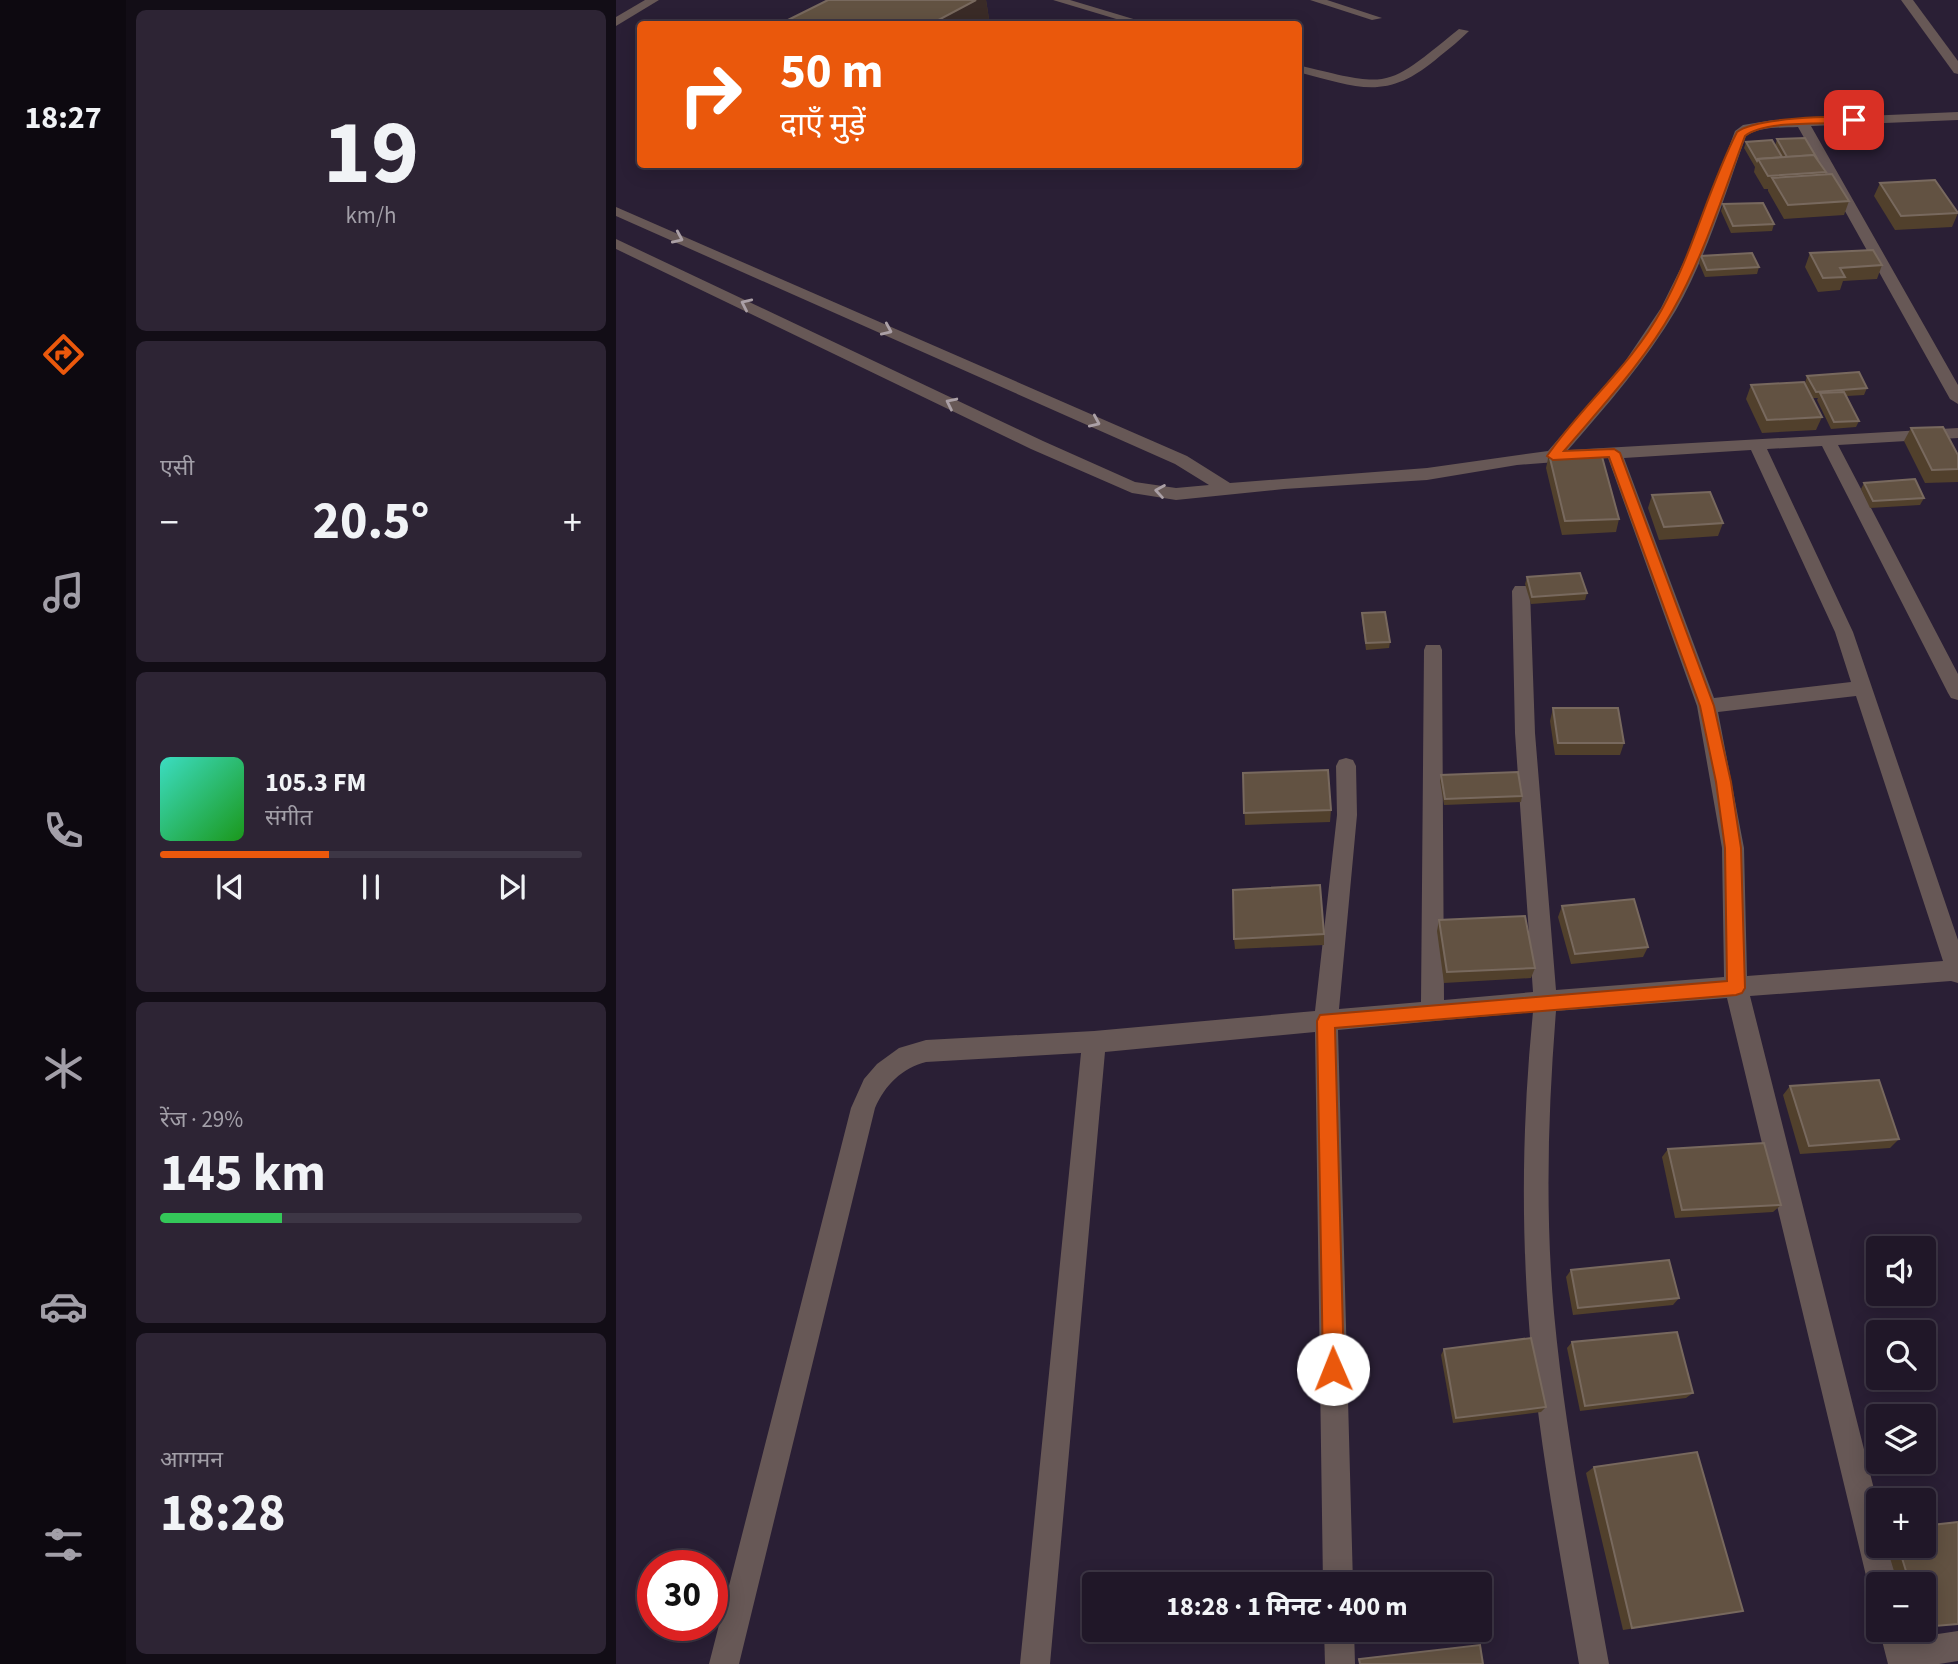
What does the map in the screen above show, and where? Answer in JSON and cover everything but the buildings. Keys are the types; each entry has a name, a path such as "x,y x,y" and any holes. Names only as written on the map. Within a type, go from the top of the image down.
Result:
{"street":[{"path":"616,22 653,0"},
{"path":"1907,0 1958,70"},
{"path":"1553,456 1631,364 1668,310 1741,134 1748,128 1802,122 1958,116"},
{"path":"1802,122 1958,398"},
{"path":"616,211 1181,460 1228,488"},
{"path":"616,243 1037,445 1132,487 1176,494 1427,474 1517,459 1553,456 1958,433"},
{"path":"1826,440 1958,693"},
{"path":"724,1664 863,1108 872,1087 896,1062 926,1051 1094,1042 1545,1001 1958,971 1844,632 1756,444"},
{"path":"1614,453 1707,706 1724,782 1733,848 1736,988 1880,1572"},
{"path":"1521,591 1525,733 1545,1001 1537,1094 1536,1221 1541,1311 1564,1490 1594,1664"},
{"path":"1433,650 1433,1012"},
{"path":"1707,706 1863,688"},
{"path":"1338,1572 1326,1021 1347,816 1346,766"},
{"path":"1035,1664 1094,1042"},
{"path":"1339,1642 1340,1664"},
{"path":"1899,1649 1958,1646"}],"lane":[{"path":"1058,0 1082,3 1135,21"},
{"path":"1315,0 1376,18"},
{"path":"1302,69 1354,81 1383,84 1399,80 1463,30"}],"route":[{"path":"1333,1369 1326,1021 1545,1001 1736,988 1733,848 1724,782 1707,706 1614,453 1553,456 1631,364 1668,310 1741,134 1748,128 1773,124 1854,120"}]}
